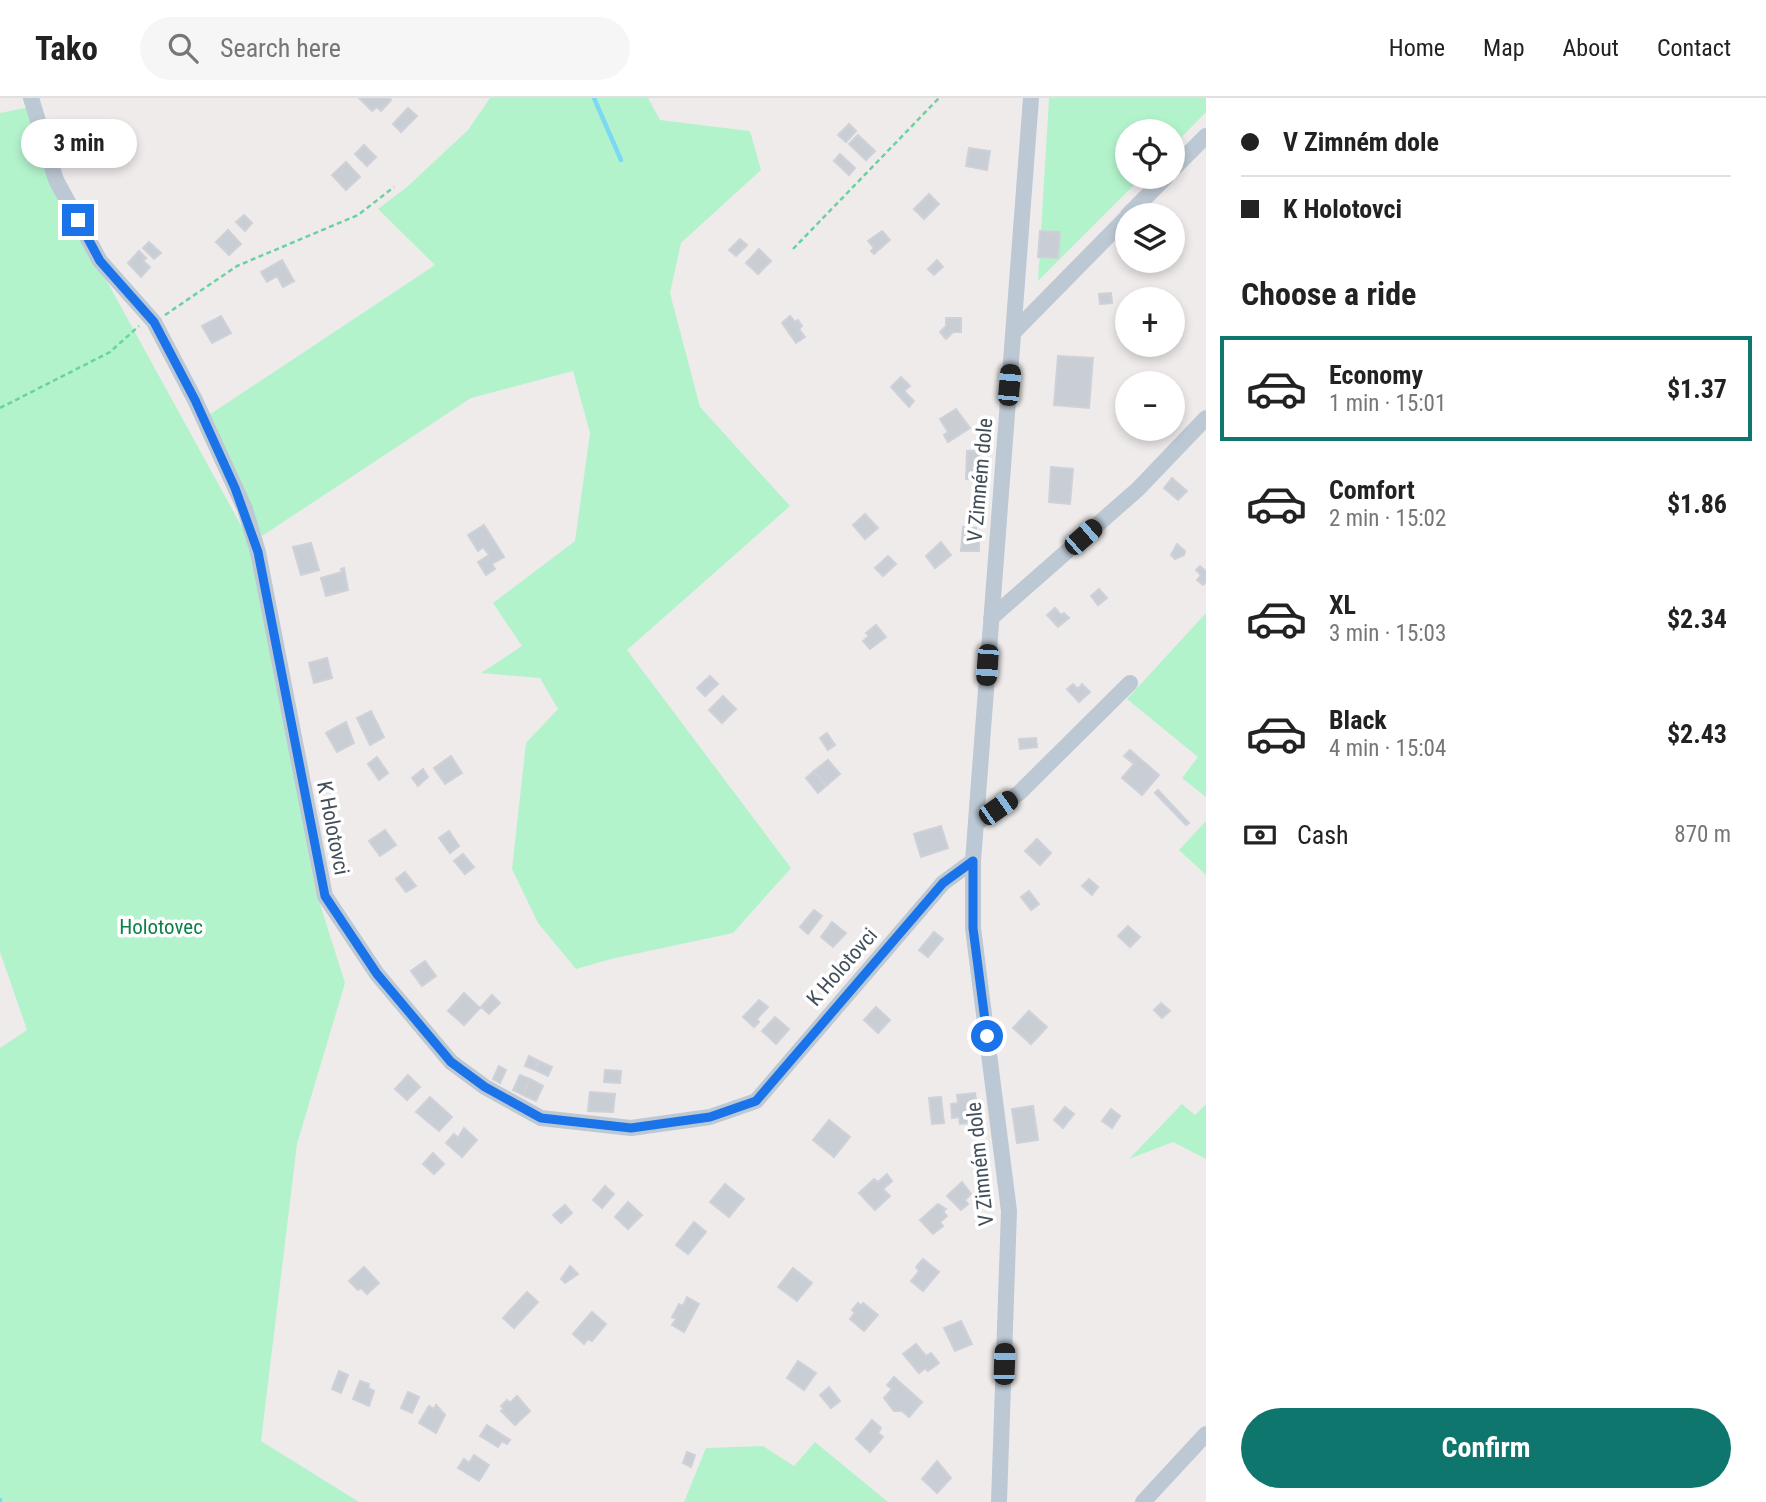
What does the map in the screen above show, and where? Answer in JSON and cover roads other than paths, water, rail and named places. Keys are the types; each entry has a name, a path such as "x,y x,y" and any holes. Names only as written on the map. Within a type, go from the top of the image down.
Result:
{"street":[{"name":"K Holotovci","path":"31,98 56,180 100,261 151,320 195,400 240,497 258,552 325,896 377,974 451,1062 485,1087 541,1118 631,1128 710,1117 756,1101 943,883 973,861"},
{"name":"V Zimném dole","path":"999,1502 1009,1211 973,928 973,861 1031,98"},
{"path":"1185,157 1206,136"},
{"path":"1141,203 1154,189"},
{"path":"1014,332 1115,229"},
{"path":"991,618 1139,489 1206,418"},
{"path":"977,823 1019,793 1130,683"},
{"path":"1143,1502 1206,1434"}],"waterway":[{"path":"594,98 621,160"}],"park label":[{"name":"Holotovec","path":"161,927"}]}
